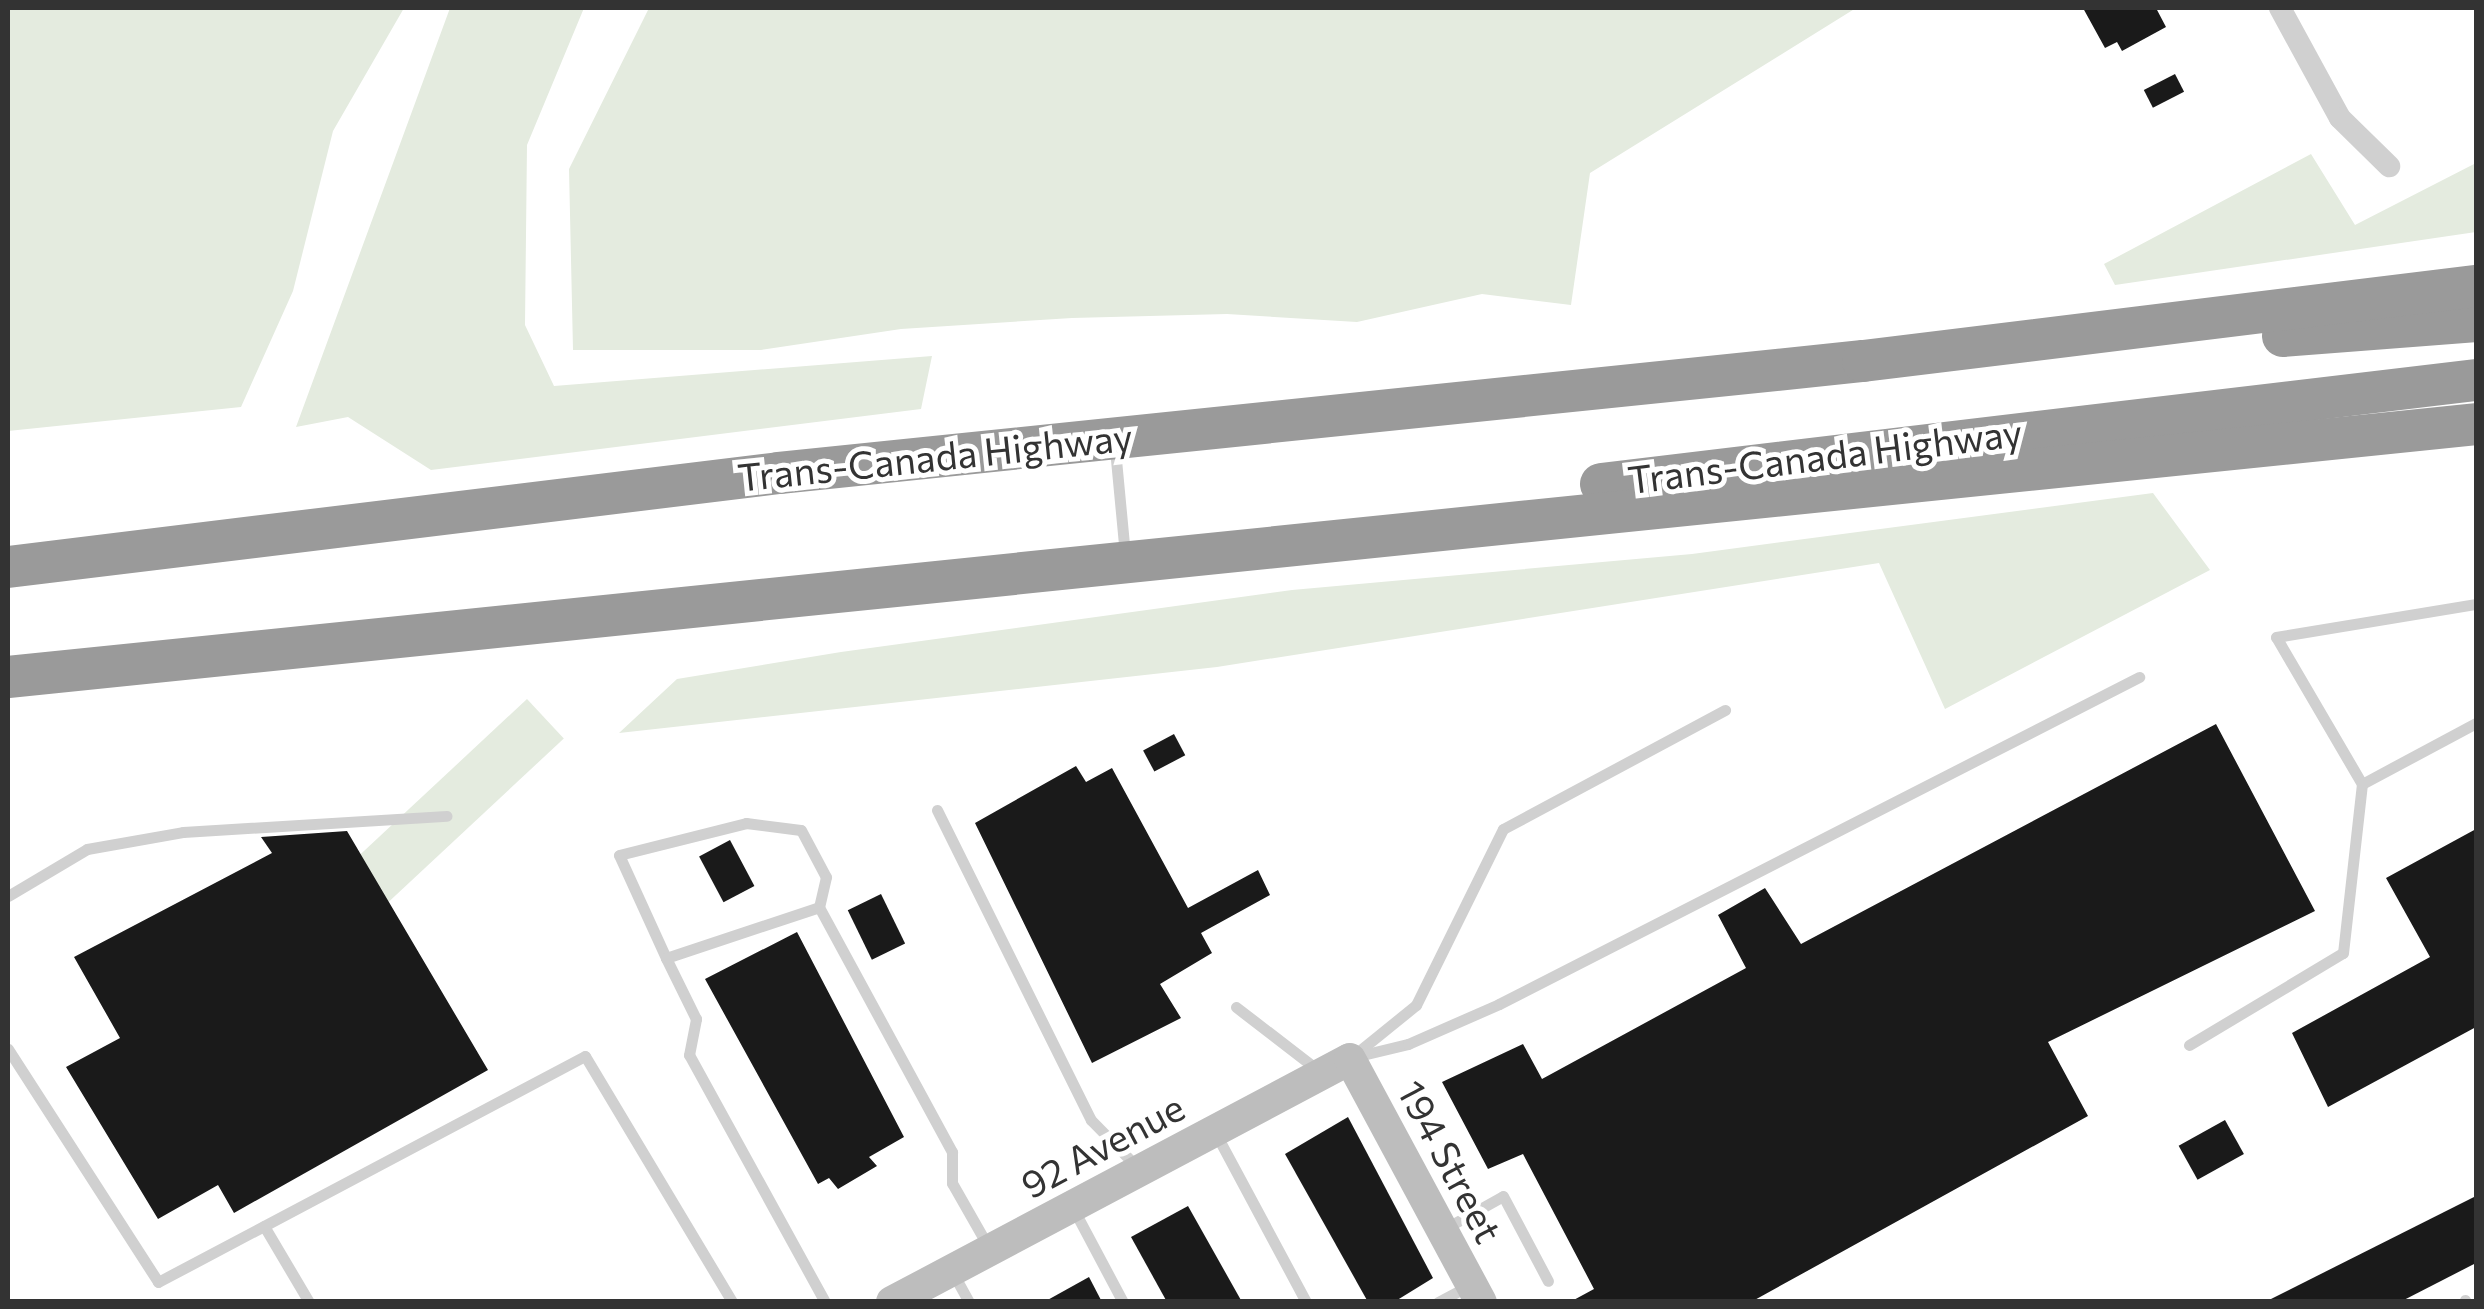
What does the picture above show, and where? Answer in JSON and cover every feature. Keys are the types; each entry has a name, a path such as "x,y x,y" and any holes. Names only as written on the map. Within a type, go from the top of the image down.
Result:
{"highway":[{"name":"Trans-Canada Highway","path":"8,567 1114,436 1863,361 2476,286"},
{"name":"Trans-Canada Highway","path":"1863,361 2476,321"},
{"name":"Trans-Canada Highway","path":"1176,554 1446,505 1871,447 2476,380"},
{"name":"Trans-Canada Highway","path":"8,677 1126,559 2476,424"}],"street":[{"path":"2280,8 2340,118 2389,166"},
{"name":"92 Avenue","path":"892,1302 1336,1066"},
{"name":"194 Street","path":"1336,1066 1442,1230 1477,1292"}],"lane":[{"path":"1114,436 1126,559"},
{"path":"2190,1045 2343,954 2362,784 2276,637 2476,604"},
{"path":"1236,1007 1336,1066 1408,1044 1499,1004 2140,677"},
{"path":"1336,1066 1416,1005 1503,829 1726,710"},
{"path":"2362,784 2476,723"},
{"path":"937,810 1091,1120 1140,1170"},
{"path":"8,896 87,849 183,832 447,816"},
{"path":"825,1302 689,1055 696,1018 619,855 746,823 801,830 826,878 819,906 952,1152 952,1183 990,1250"},
{"path":"666,958 819,906"},
{"path":"8,1049 158,1282 585,1056 732,1302"},
{"path":"1214,1131 1306,1302"},
{"path":"1442,1230 1503,1196 1548,1281"},
{"path":"1072,1206 1123,1302"},
{"path":"264,1226 309,1302"},
{"path":"951,1270 969,1302"},
{"path":"1438,1302 1477,1292"}],"shaded area":[{"path":"8,8 404,8 333,131 293,291 241,407 8,431"},
{"path":"450,8 584,8 527,145 525,325 554,386 932,356 921,409 431,470 348,417 296,427"},
{"path":"649,8 1856,8 1590,173 1571,305 1482,294 1357,322 1227,314 1072,318 901,329 761,350 573,350 569,169"},
{"path":"2311,154 2355,225 2476,163 2476,232 2115,285 2104,264"},
{"path":"2153,493 2210,570 1945,709 1879,563 1217,667 619,733 677,679 841,652 1292,590 1692,554"},
{"path":"527,699 564,738 182,1094 145,1055"}],"building":[{"path":"2083,8 2156,8 2166,27 2122,51 2117,42 2105,48"},
{"path":"2175,74 2184,92 2153,108 2144,90"},
{"path":"2216,724 2315,911 2048,1042 2088,1116 1751,1302 1570,1302 1594,1289 1523,1154 1488,1169 1442,1082 1523,1044 1542,1079 1746,968 1718,915 1765,888 1801,944"},
{"path":"1174,734 1185,755 1154,772 1143,750"},
{"path":"1076,766 1086,782 1112,768 1188,908 1258,870 1270,895 1201,933 1212,953 1160,984 1181,1018 1092,1063 975,823"},
{"path":"2476,829 2476,1027 2328,1107 2292,1033 2430,957 2386,878"},
{"path":"347,831 488,1070 234,1213 218,1185 158,1219 66,1067 120,1038 74,957 272,853 261,837"},
{"path":"730,840 754,886 724,902 699,856"},
{"path":"881,894 905,943 872,960 848,910"},
{"path":"797,932 904,1137 869,1157 877,1166 838,1189 829,1178 818,1184 705,979"},
{"path":"1348,1117 1433,1278 1394,1302 1368,1302 1285,1154"},
{"path":"2225,1120 2244,1154 2198,1180 2179,1146"},
{"path":"2476,1196 2476,1263 2400,1302 2265,1302"},
{"path":"1188,1206 1242,1302 1167,1302 1131,1237"},
{"path":"1089,1277 1102,1302 1044,1302"}]}
